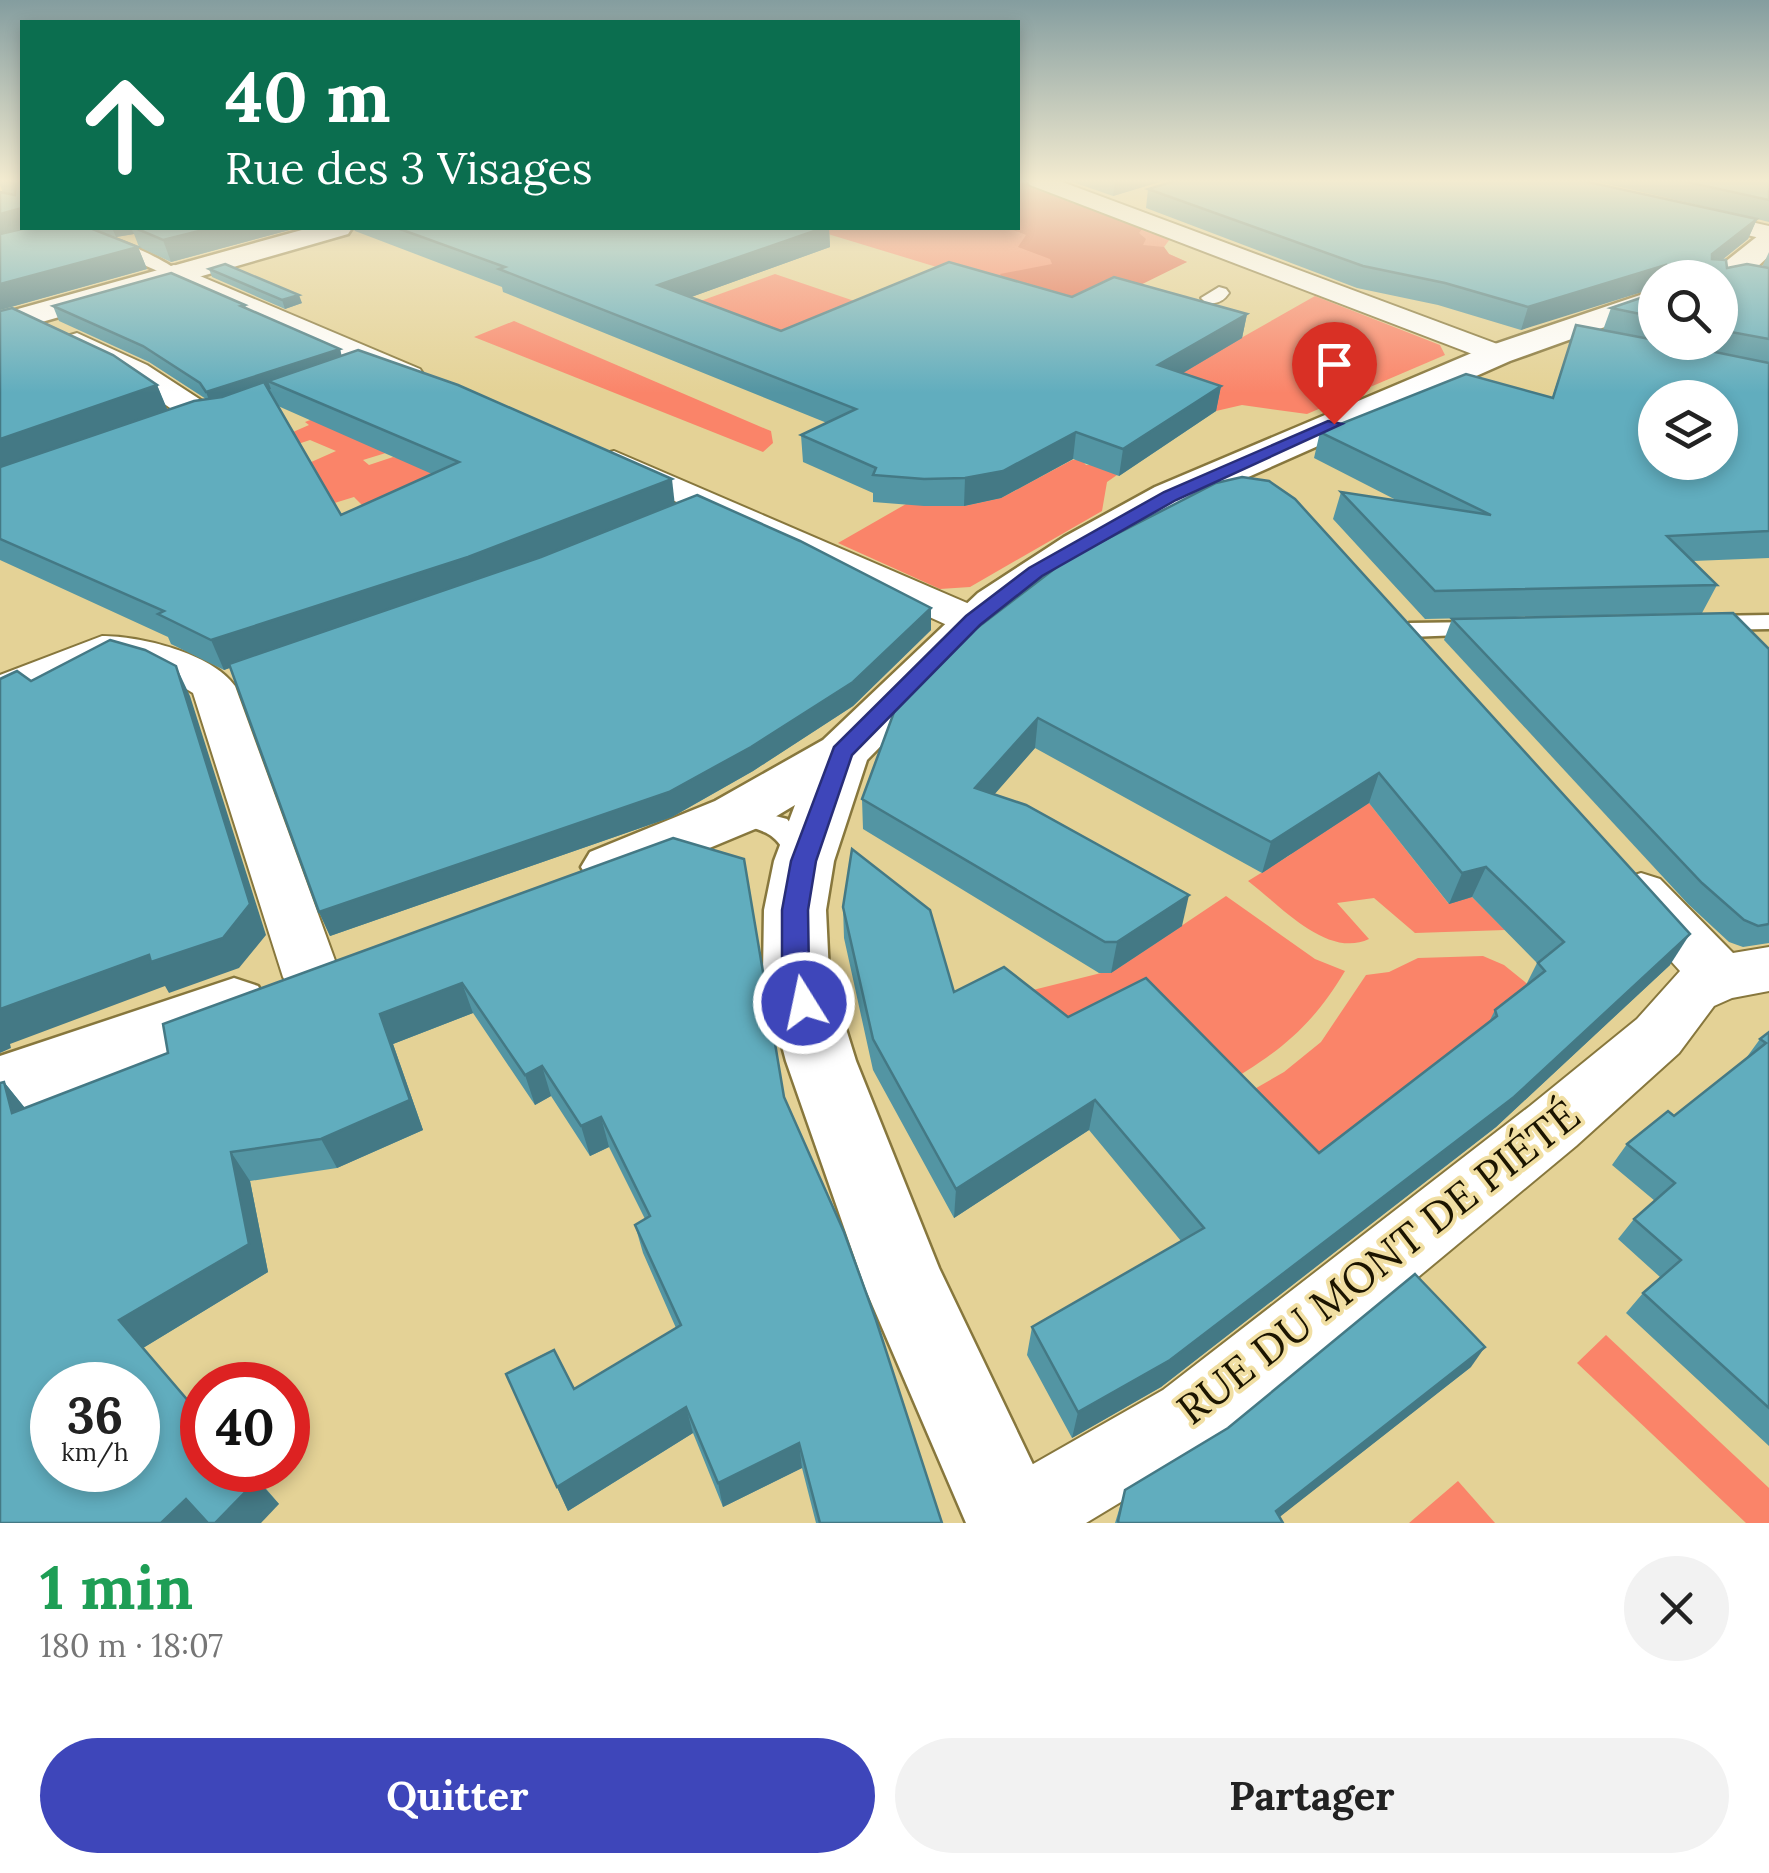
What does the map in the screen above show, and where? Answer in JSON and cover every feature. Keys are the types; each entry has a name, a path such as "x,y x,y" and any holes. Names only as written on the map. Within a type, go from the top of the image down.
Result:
{"street":[{"path":"12,320 256,251"},
{"path":"1226,251 1498,354"},
{"path":"174,274 368,366 444,388"},
{"path":"1738,277 1769,282"},
{"path":"553,888 680,841 735,816 842,752 973,620 1036,572 1170,496 1498,354 1638,305"},
{"path":"12,320 136,371 193,409 198,419 126,443"},
{"path":"1552,333 1616,347"},
{"path":"580,446 698,507 973,620"},
{"path":"1234,468 1276,495"},
{"path":"1396,616 1450,678"},
{"path":"0,691 102,649 139,650 222,683 339,967 0,1087"},
{"path":"842,752 804,861 795,910 796,974 820,1061 907,1290 1014,1522"},
{"path":"1616,865 1745,973"},
{"name":"RUE DU MONT DE PIÉTÉ","path":"1014,1522 1190,1416 1553,1126 1658,1036 1694,990 1745,973"}],"lane":[{"path":"128,251 174,274"},
{"path":"1396,616 1510,628"},
{"path":"1689,624 1769,622"},
{"path":"735,816 770,818 789,834 804,861"}],"shaded area":[{"path":"884,251 1167,251 1187,262 1065,306"},
{"path":"1029,251 1167,251 1187,262 1118,296 1081,299 1007,285 1000,274 1052,264 1050,259"},
{"path":"775,274 872,307 782,345 684,307"},
{"path":"1315,296 1440,345 1445,355 1307,414 1242,405 1216,411 1158,385"},
{"path":"514,321 771,431 773,443 763,452 474,337"},
{"path":"352,404 389,452 363,460 369,465 393,457 461,474 301,531 363,506 354,497 328,505 309,463 336,451 310,440 286,448 293,432 309,425 305,422"},
{"path":"1081,459 1086,465 1096,465 1117,475 1107,482 1102,511 970,587 940,589 838,543 906,504 964,506 1001,498 1072,460"},
{"path":"1343,770 1448,903 1472,897 1505,930 1415,933 1374,898 1337,903 1369,939 1337,942 1305,926 1248,881 1290,855"},
{"path":"1226,896 1315,959 1345,971 1318,1010 1290,1039 1217,1089 1075,1042 1001,998 1117,969"},
{"path":"1483,956 1504,965 1530,986 1321,1171 1230,1103 1284,1072 1321,1042 1366,975 1389,972 1418,958"},
{"path":"1606,1335 1769,1488 1769,1523 1746,1523 1577,1363"},
{"path":"1458,1481 1495,1523 1409,1523"}],"building":[{"path":"0,251 123,251 0,284"},
{"path":"461,251 756,251 658,285 781,331 949,262 1072,297 1114,277 1247,314 1158,365 1221,386 1123,449 1076,432 1003,471 965,478 924,479 873,475 876,468 801,435 856,409 499,269 505,267"},
{"path":"1321,251 1716,251 1712,259 1726,260 1638,260 1638,274 1528,307 1445,283 1363,266"},
{"path":"225,264 299,295 282,300 209,269"},
{"path":"1738,266 1769,268 1769,339 1738,333"},
{"path":"171,273 340,349 206,392 200,383 143,346 53,306"},
{"path":"1638,299 1638,314 1611,308"},
{"path":"12,308 113,355 157,385 0,439 0,311"},
{"path":"1576,325 1638,337 1638,360 1738,360 1738,357 1769,363 1769,531 1667,536 1717,585 1435,591 1341,492 1491,515 1320,432 1466,374 1553,398"},
{"path":"358,350 458,385 672,479 468,557 211,640 158,614 164,611 0,539 0,467 194,401 222,397 264,382 341,515 459,462 268,381"},
{"path":"1242,477 1269,481 1295,499 1690,934 1514,1097 1170,1360 1078,1412 1032,1327 1204,1228 1095,1100 956,1189 873,1039 843,907 852,849 930,910 954,992 1004,967 1068,1017 1146,978 1319,1153 1497,1016 1495,1010 1545,971 1538,963 1564,942 1486,867 1462,873 1379,773 1271,842 1038,718 975,788 1026,805 1189,895 1117,942 1105,942 862,799 897,704 956,644 1066,560 1216,483"},
{"path":"697,495 800,541 931,608 853,682 751,747 669,792 319,912 229,664 541,557"},
{"path":"1733,613 1769,649 1769,924 1758,926 1744,920 1702,883 1452,619"},
{"path":"110,640 145,650 176,666 250,904 223,938 151,962 149,955 0,1009 0,679 17,671 31,681"},
{"path":"673,838 744,859 784,1097 844,1232 942,1523 820,1523 799,1443 718,1483 686,1407 557,1487 506,1374 554,1350 574,1389 681,1325 635,1225 650,1216 601,1117 581,1126 542,1066 525,1075 462,983 380,1014 410,1100 321,1139 231,1152 249,1244 119,1320 155,1362 30,1362 30,1492 160,1492 160,1368 180,1391 180,1492 245,1492 215,1523 208,1523 186,1499 161,1523 0,1523 0,1083 4,1082 12,1113 168,1053 163,1024"},
{"path":"1769,1032 1769,1408 1643,1293 1681,1260 1634,1219 1675,1183 1627,1144 1668,1111 1674,1116 1766,1043 1760,1039"},
{"path":"1415,1274 1485,1347 1276,1511 1283,1523 1119,1523 1125,1490 1228,1428"}],"route":[{"path":"804,1003 796,974 795,910 804,861 842,752 973,620 1036,572 1170,496 1334,424"}]}
